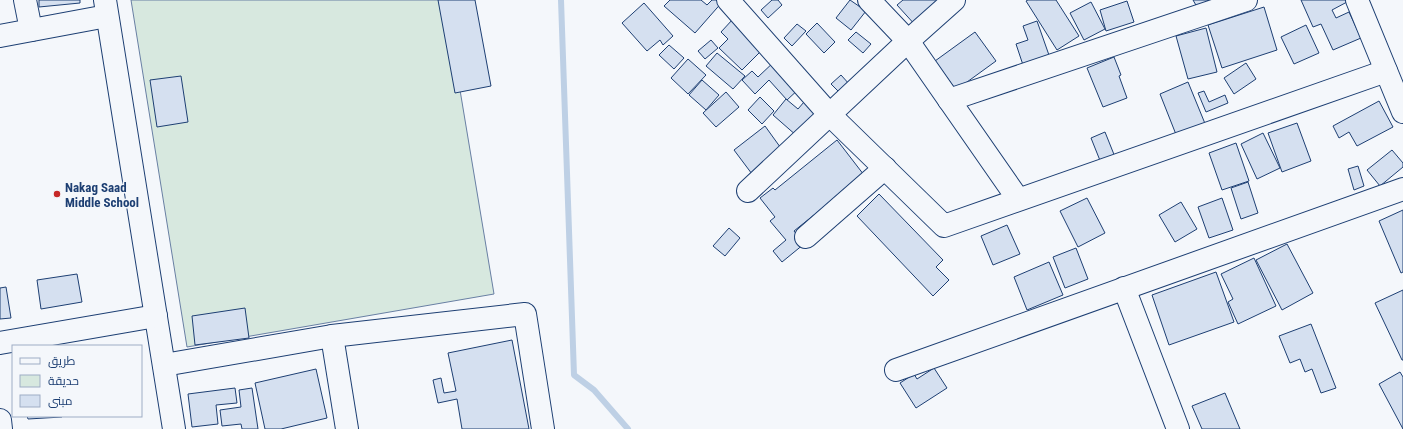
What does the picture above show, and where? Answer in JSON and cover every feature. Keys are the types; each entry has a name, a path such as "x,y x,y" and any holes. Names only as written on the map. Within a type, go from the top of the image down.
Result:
{"street":[{"path":"25,0 31,30"},
{"path":"728,0 829,114 944,226 1386,71"},
{"path":"869,0 908,41 1018,199"},
{"path":"748,191 829,114 954,0"},
{"path":"949,100 1246,0"},
{"path":"1356,0 1403,112"},
{"path":"0,36 31,30 106,8 174,429"},
{"path":"806,237 885,168"},
{"path":"896,370 1403,189"},
{"path":"1124,288 1178,429"},
{"path":"164,365 332,336 524,314 543,429"},
{"path":"0,343 156,316"},
{"path":"332,336 347,429"},
{"path":"0,420 1,429"}],"green space":[{"path":"131,0 445,0 494,294 187,347"}],"building":[{"path":"39,0 80,0 80,3 39,7"},
{"path":"438,0 475,0 491,86 455,93"},
{"path":"670,0 701,0 707,5 712,0 724,0 695,33 664,6"},
{"path":"772,0 778,0 782,5 768,18 761,10"},
{"path":"850,0 866,11 851,30 836,18"},
{"path":"903,0 946,0 917,27 897,5"},
{"path":"1056,0 1079,36 1057,50 1026,1"},
{"path":"1193,0 1209,0 1197,7"},
{"path":"1301,0 1346,0 1347,2 1332,10 1336,18 1349,12 1361,38 1333,50 1321,24 1313,27"},
{"path":"1127,1 1134,22 1106,31 1100,10"},
{"path":"1091,2 1105,29 1084,40 1070,13"},
{"path":"644,3 673,36 663,45 660,40 647,51 622,23"},
{"path":"1264,7 1277,50 1222,68 1208,25"},
{"path":"733,19 763,49 742,70 719,48 728,39 721,32"},
{"path":"1037,21 1050,58 1024,68 1016,44 1028,40 1023,26"},
{"path":"817,23 835,42 824,53 806,34"},
{"path":"797,24 806,31 792,46 784,38"},
{"path":"1306,25 1319,53 1294,64 1281,37"},
{"path":"1206,28 1217,72 1188,79 1176,36"},
{"path":"856,32 871,44 863,53 848,40"},
{"path":"975,32 996,61 956,90 935,61"},
{"path":"711,40 718,48 705,59 698,51"},
{"path":"669,45 684,58 674,69 659,55"},
{"path":"717,53 745,76 733,89 706,66"},
{"path":"1114,57 1121,75 1119,76 1127,98 1103,107 1087,68"},
{"path":"688,59 706,75 688,94 671,78"},
{"path":"776,60 801,87 787,100 769,80 755,94 742,80 752,71 758,77"},
{"path":"1246,63 1256,79 1234,94 1224,78"},
{"path":"841,75 850,85 841,94 831,84"},
{"path":"181,76 188,122 157,127 150,80"},
{"path":"702,80 719,95 706,110 689,95"},
{"path":"1188,82 1206,126 1177,137 1160,94"},
{"path":"1204,91 1209,102 1225,95 1228,103 1206,112 1198,93"},
{"path":"726,92 739,107 716,127 703,113"},
{"path":"760,97 774,111 762,124 748,110"},
{"path":"786,99 798,109 804,102 817,113 797,136 773,115"},
{"path":"1379,101 1393,127 1357,146 1349,132 1339,138 1333,126"},
{"path":"1297,123 1311,161 1282,172 1268,133"},
{"path":"765,126 783,151 752,174 734,150"},
{"path":"1105,132 1115,157 1101,163 1091,138"},
{"path":"1263,133 1280,168 1257,179 1241,144"},
{"path":"837,140 864,175 794,231 804,244 782,262 773,251 786,240 770,221 775,217 760,198 773,188 775,190"},
{"path":"1236,143 1249,181 1222,190 1209,153"},
{"path":"1392,150 1403,163 1403,167 1380,186 1367,170"},
{"path":"1358,166 1364,186 1354,190 1348,169"},
{"path":"1248,182 1258,213 1241,219 1231,188"},
{"path":"879,194 943,260 936,267 949,280 933,296 857,216"},
{"path":"1087,198 1105,233 1078,247 1060,211"},
{"path":"1222,198 1233,230 1209,238 1198,207"},
{"path":"1181,202 1197,229 1175,242 1159,215"},
{"path":"1403,210 1403,272 1401,273 1379,221"},
{"path":"1007,225 1020,254 993,265 981,236"},
{"path":"729,228 740,238 725,256 713,246"},
{"path":"1287,244 1313,293 1282,310 1256,260"},
{"path":"1076,248 1088,279 1065,288 1053,257"},
{"path":"1254,258 1276,306 1238,324 1228,302 1233,299 1221,274"},
{"path":"1049,262 1063,295 1027,310 1014,277"},
{"path":"1216,272 1234,322 1169,345 1152,295"},
{"path":"77,274 82,302 41,309 37,280"},
{"path":"6,287 11,318 0,319 0,288"},
{"path":"1403,290 1403,360 1402,360 1375,303"},
{"path":"245,308 249,338 195,345 192,316"},
{"path":"1311,324 1336,388 1321,393 1312,369 1305,372 1300,359 1290,363 1279,336"},
{"path":"512,340 529,429 462,429 457,399 438,403 433,380 441,378 444,393 456,391 448,353"},
{"path":"934,368 947,388 916,408 900,383 914,374 917,379"},
{"path":"316,369 327,418 281,429 265,429 255,383"},
{"path":"1400,372 1403,377 1403,429 1379,384"},
{"path":"235,388 237,403 216,405 218,424 192,427 188,394"},
{"path":"252,388 258,429 242,429 241,424 222,426 220,410 241,407 239,390"},
{"path":"1225,393 1240,429 1202,429 1192,406"},
{"path":"27,417 62,417 28,419"}],"waterway":[{"path":"561,0 574,375 594,390 628,429"}],"place":[{"name":"Nakag Saad Middle School","path":"57,194"}]}
